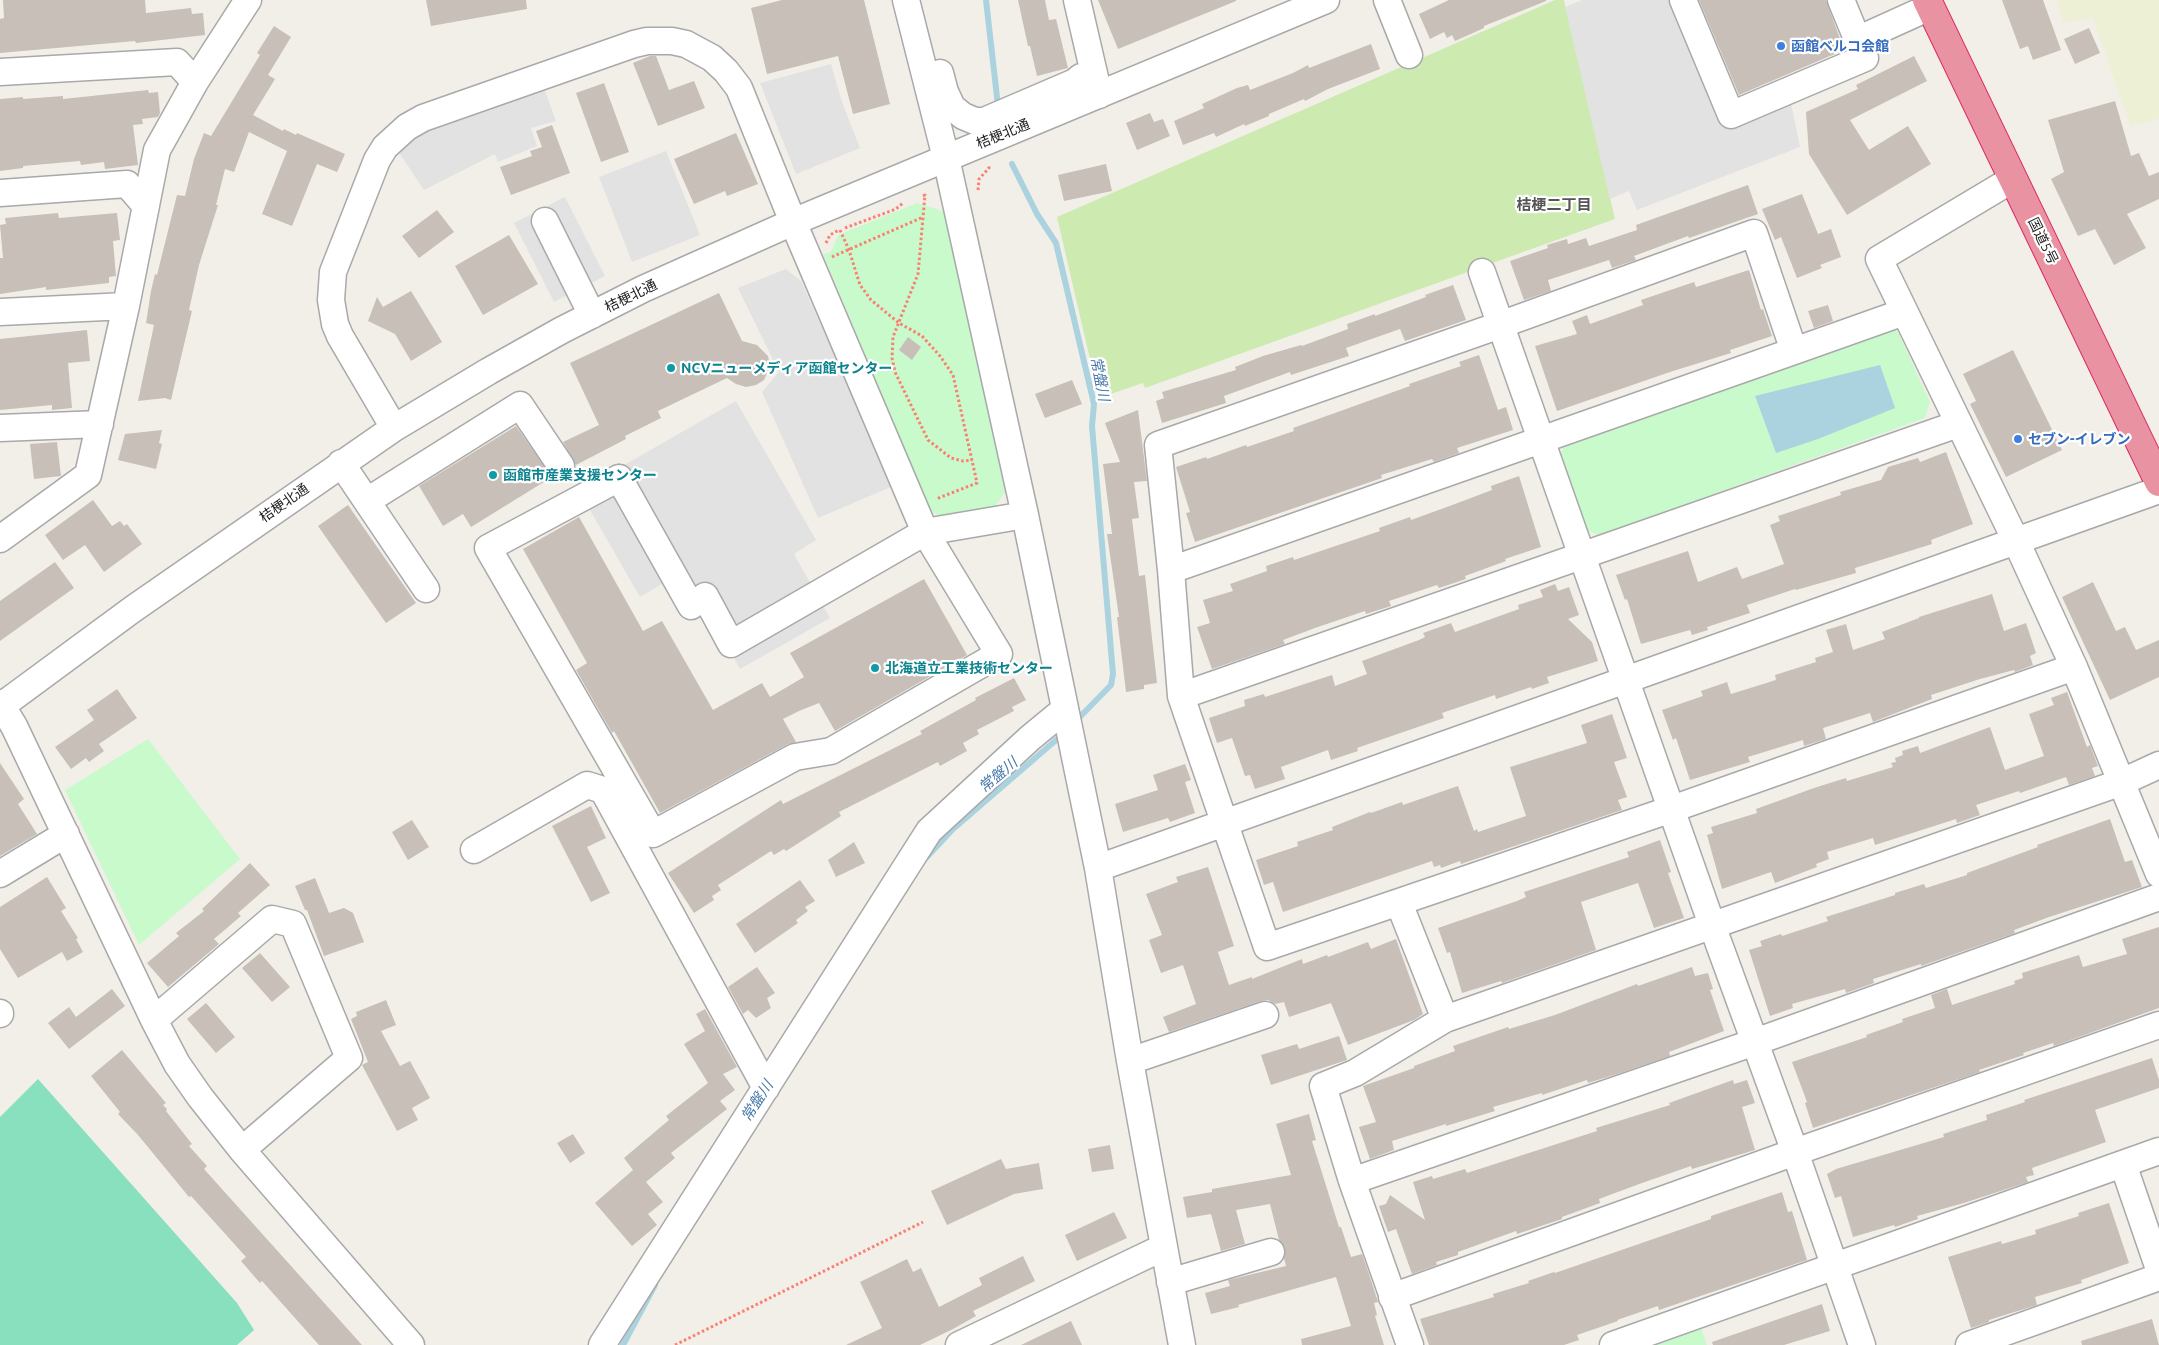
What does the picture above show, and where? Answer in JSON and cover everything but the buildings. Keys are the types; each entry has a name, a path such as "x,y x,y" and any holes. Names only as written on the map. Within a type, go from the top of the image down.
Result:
{"highway":[{"name":"国道5号","path":"1928,4 2159,482"}],"street":[{"path":"0,539 88,476 126,306 157,150 195,82 248,0"},
{"path":"906,0 946,158 1025,515 1098,868 1130,1061 1182,1345"},
{"path":"921,0 945,92 952,107 963,116 975,121 984,121 1075,82 1090,86 1077,0"},
{"name":"桔梗北通","path":"1,705 133,609 394,428 489,371 592,315 644,289 793,222 946,158 1090,86 1326,0"},
{"path":"1386,0 1408,55"},
{"path":"1683,0 1731,115 1865,58 1841,0"},
{"path":"1858,40 1928,4"},
{"path":"394,428 340,336 332,312 330,288 333,272 377,160 395,137 415,122 634,44 647,41 672,41 692,47 712,58 726,71 738,88 925,532 999,654 831,751 795,758 653,834 488,548 619,478 691,606 705,596 731,644 925,532 1025,515"},
{"path":"0,72 177,62 195,82"},
{"path":"2013,179 1880,260 2016,541 2074,667 2159,874"},
{"path":"0,192 127,184 146,206"},
{"path":"545,221 592,315"},
{"path":"1794,351 1754,233 1500,325 1158,445 1171,570 1181,696 1267,947 1399,903 2074,667"},
{"path":"1482,272 1862,1345"},
{"path":"0,312 126,306"},
{"path":"1171,570 1904,312"},
{"path":"367,501 520,405 561,466"},
{"path":"0,428 100,424"},
{"path":"1181,696 1958,424"},
{"path":"342,463 426,589"},
{"path":"1098,868 2159,490"},
{"path":"1,705 14,726 154,1020 177,1064 200,1097 242,1150 411,1345"},
{"path":"602,1345 929,831 1030,738 1068,725"},
{"path":"1410,1345 1352,1181 1323,1086 1355,1073 1445,1019 2122,782 2159,764"},
{"path":"474,850 587,785 603,790 766,1088"},
{"path":"0,874 66,834"},
{"path":"1352,1181 1754,1042 2159,897"},
{"path":"1399,903 1445,1019"},
{"path":"154,1020 272,918 293,924 349,1058 242,1150"},
{"path":"1130,1061 1265,1015"},
{"path":"1392,1296 1795,1152 2159,1025"},
{"path":"1613,1345 2159,1151"},
{"path":"2123,1164 2159,1269"},
{"path":"959,1345 1164,1247"},
{"path":"1170,1282 1271,1252"},
{"path":"1969,1345 2159,1277"}],"path":[{"path":"918,197 925,195 918,274 893,337 892,358 895,372 928,440 951,458 963,461 972,460"},
{"path":"823,247 830,235 896,209 903,202 910,200"},
{"path":"826,253 828,258 923,217"},
{"path":"840,230 849,250 860,285 871,300 899,322 922,336 940,356 953,375 977,483 934,500"},
{"path":"675,1345 922,1222"}],"green space":[{"path":"1555,0 1564,0 1615,219 1145,388 1143,383 1099,398 1057,217"},
{"path":"2056,0 2159,0 2159,119 2130,126 2093,18 2063,23"},
{"path":"917,203 946,212 1005,492 993,510 945,519 931,511 823,254 831,252 838,235"},
{"path":"1885,328 1898,332 1930,402 1925,418 1599,535 1583,529 1558,459 1565,444"},
{"path":"148,739 240,859 139,945 65,790"},
{"path":"38,1079 237,1303 254,1330 237,1345 0,1345 0,1117"},
{"path":"1700,1324 1707,1345 1642,1345"}],"shaded area":[{"path":"1582,0 1687,0 1732,107 1787,84 1800,147 1637,210 1629,191 1610,199 1565,7"},
{"path":"831,64 842,102 860,148 796,174 760,83"},
{"path":"544,88 556,121 531,128 537,146 498,162 495,154 424,190 398,151 421,132"},
{"path":"666,151 700,235 632,262 599,177"},
{"path":"565,197 605,276 554,302 514,223"},
{"path":"786,269 801,281 893,486 818,518 762,392 779,372 738,288"},
{"path":"736,401 816,540 794,554 830,618 740,669 684,571 640,597 579,491"}],"water":[{"path":"1880,365 1895,408 1818,439 1776,453 1755,396"}],"waterway":[{"name":"常盤川","path":"986,0 998,106"},
{"name":"常盤川","path":"1012,164 1037,214 1056,243 1094,404 1092,426 1113,674 1111,685 1075,722"},
{"name":"常盤川","path":"926,858 953,829 1063,734"},
{"name":"常盤川","path":"623,1345 655,1285"}],"place":[{"name":"函館ベルコ会館","path":"1781,46"},
{"name":"NCVニューメディア函館センター","path":"671,368"},
{"name":"セブン-イレブン","path":"2018,439"},
{"name":"函館市産業支援センター","path":"493,475"},
{"name":"北海道立工業技術センター","path":"875,668"}],"district":[{"name":"桔梗二丁目","path":"1554,205"}]}
